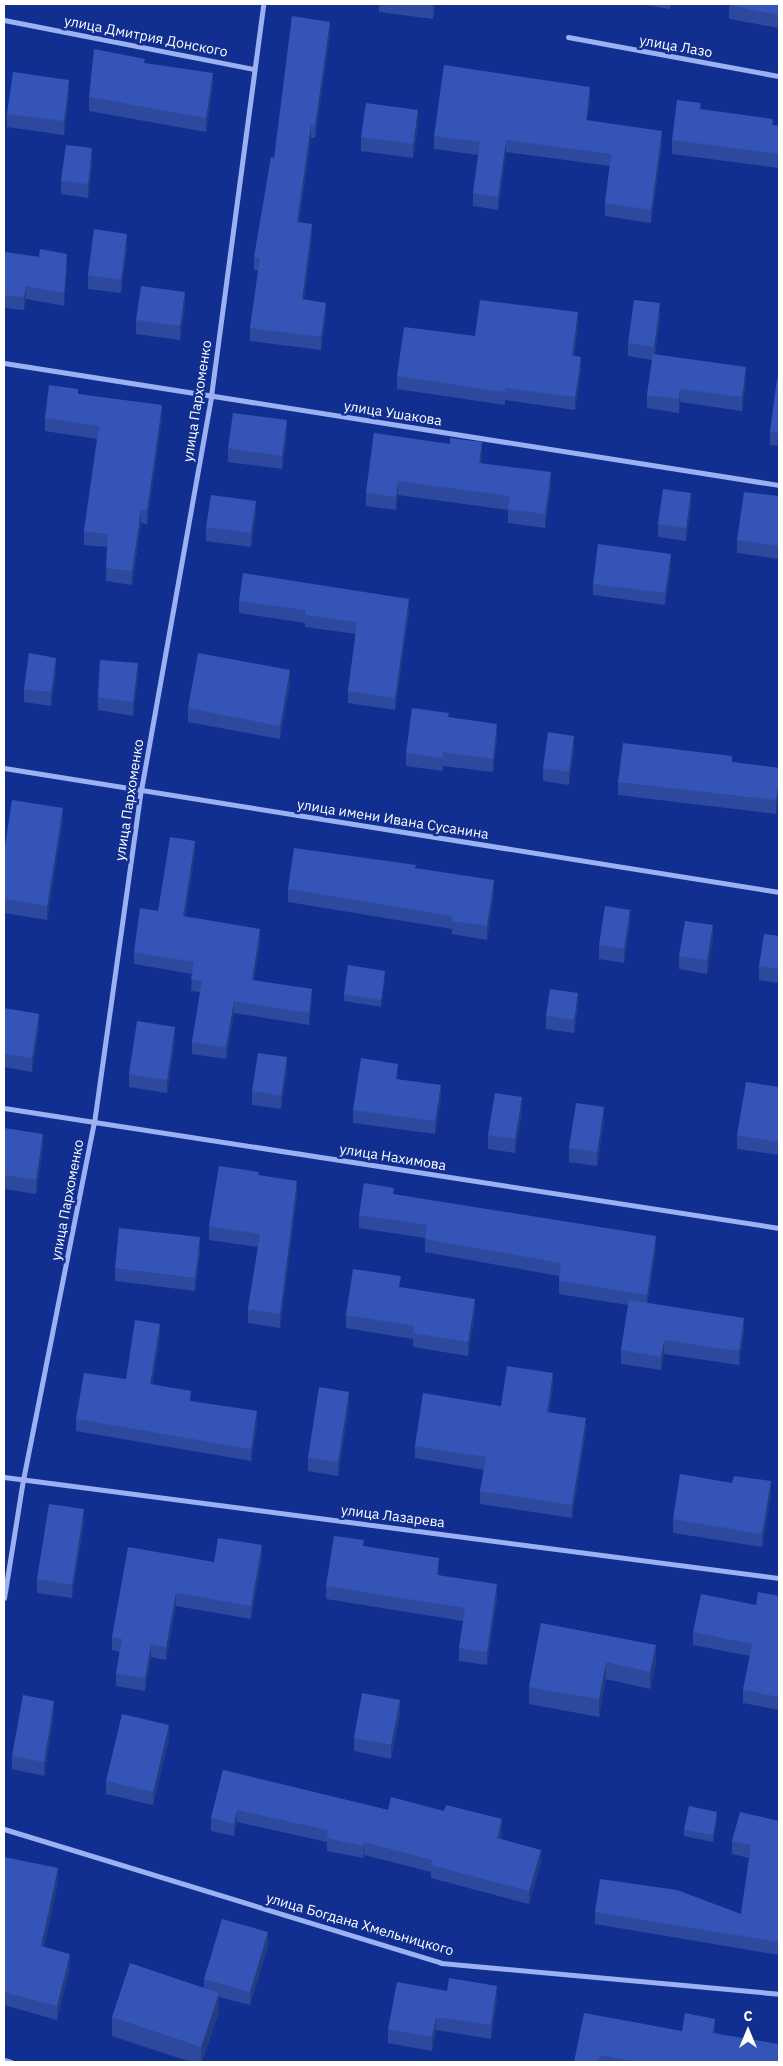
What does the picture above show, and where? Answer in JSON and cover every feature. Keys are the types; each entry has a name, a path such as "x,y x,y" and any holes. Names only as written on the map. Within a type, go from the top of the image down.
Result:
{"street":[{"name":"улица Пархоменко","path":"4,1598 23,1480 94,1122 141,790 211,396 263,4"},
{"name":"улица Дмитрия Донского","path":"4,20 254,68"},
{"name":"улица Лазо","path":"568,37 779,76"},
{"name":"улица Ушакова","path":"4,363 779,485"},
{"name":"улица имени Ивана Сусанина","path":"4,768 779,892"},
{"name":"улица Нахимова","path":"4,1108 779,1228"},
{"name":"улица Лазарева","path":"4,1477 779,1578"},
{"name":"улица Богдана Хмельницкого","path":"4,1829 441,1963 779,1994"},
{"path":"4,2060 11,2062"}],"building":[{"path":"779,4 779,15 729,5"},
{"path":"292,16 330,22 315,125 311,124 297,222 312,224 302,299 326,303 321,337 250,328 260,258 254,257 271,157 274,158"},
{"path":"94,49 145,59 144,63 213,73 206,118 89,97"},
{"path":"444,65 590,87 586,120 662,131 651,210 605,203 611,154 506,140 498,197 473,193 480,142 434,136"},
{"path":"13,72 69,80 64,121 7,114"},
{"path":"677,100 701,103 700,109 773,119 772,125 779,126 779,154 672,140"},
{"path":"366,103 418,110 413,144 361,137"},
{"path":"66,145 92,148 88,184 61,181"},
{"path":"94,229 127,234 121,280 88,275"},
{"path":"40,249 67,254 64,293 26,286 24,297 4,295 4,252 39,257"},
{"path":"141,286 185,292 180,326 136,320"},
{"path":"480,300 578,312 572,355 581,357 575,397 505,388 505,392 397,376 404,327 475,336"},
{"path":"634,300 660,303 654,347 628,343"},
{"path":"653,354 746,367 742,397 680,389 679,399 647,395"},
{"path":"777,379 779,380 779,433 770,432"},
{"path":"49,385 78,389 78,394 162,405 147,510 141,509 132,571 106,568 108,534 84,531 99,426 45,418"},
{"path":"233,413 287,420 282,456 228,448"},
{"path":"374,433 450,444 450,438 482,442 479,463 551,472 545,514 508,509 510,496 398,481 396,497 366,493"},
{"path":"663,489 691,493 686,528 658,524"},
{"path":"744,492 779,496 779,546 737,540"},
{"path":"211,495 256,501 251,533 206,527"},
{"path":"598,544 671,554 665,593 593,584"},
{"path":"243,573 409,599 395,698 348,691 357,622 305,615 306,610 239,601"},
{"path":"29,653 56,658 51,692 24,689"},
{"path":"198,653 290,670 280,726 188,708"},
{"path":"100,660 138,663 133,702 98,697"},
{"path":"412,708 449,713 448,717 497,724 493,759 443,752 443,758 406,753"},
{"path":"548,732 574,736 569,772 543,768"},
{"path":"623,743 732,756 732,762 779,768 776,800 618,782"},
{"path":"12,800 63,808 47,906 4,899 4,853"},
{"path":"170,837 195,841 183,916 260,929 252,980 312,989 309,1013 234,1001 226,1047 192,1042 202,981 191,979 194,962 134,952 140,908 158,911"},
{"path":"294,848 416,865 415,868 494,880 487,926 452,921 452,916 288,889"},
{"path":"605,906 630,910 624,949 599,945"},
{"path":"685,921 713,925 707,960 679,956"},
{"path":"764,934 779,936 779,969 759,966"},
{"path":"348,965 385,971 381,1000 344,994"},
{"path":"550,989 578,993 574,1020 546,1015"},
{"path":"4,1008 39,1014 32,1058 4,1054"},
{"path":"137,1021 175,1027 167,1080 129,1074"},
{"path":"258,1053 287,1057 281,1096 252,1091"},
{"path":"361,1058 398,1064 396,1079 441,1085 435,1121 353,1110"},
{"path":"746,1082 779,1087 779,1142 737,1135"},
{"path":"495,1093 522,1097 515,1139 488,1135"},
{"path":"576,1103 604,1107 597,1152 569,1148"},
{"path":"4,1128 43,1134 36,1180 4,1175"},
{"path":"219,1166 259,1172 258,1175 297,1181 280,1314 248,1309 260,1234 209,1226"},
{"path":"364,1183 394,1188 393,1194 656,1236 647,1295 559,1281 561,1263 425,1239 427,1225 359,1215"},
{"path":"119,1228 200,1237 195,1278 115,1268"},
{"path":"353,1269 401,1276 399,1287 475,1299 468,1342 413,1333 414,1326 346,1315"},
{"path":"629,1300 744,1318 739,1351 664,1340 661,1357 621,1350"},
{"path":"135,1320 160,1324 150,1384 191,1391 190,1401 257,1411 251,1449 76,1419 84,1373 126,1379"},
{"path":"507,1366 553,1373 547,1412 586,1418 572,1505 480,1491 486,1457 415,1446 423,1393 501,1406"},
{"path":"319,1387 349,1392 338,1462 308,1458"},
{"path":"680,1474 732,1483 734,1476 771,1481 762,1534 673,1519"},
{"path":"49,1504 84,1509 72,1585 37,1579"},
{"path":"334,1536 364,1540 363,1546 439,1558 437,1575 497,1584 487,1652 459,1648 465,1608 326,1586"},
{"path":"218,1538 262,1545 251,1606 176,1593 166,1647 151,1644 145,1678 116,1673 122,1639 112,1637 128,1547 214,1562"},
{"path":"758,1592 779,1596 779,1697 743,1690 752,1644 693,1632 701,1594 756,1605"},
{"path":"541,1623 656,1645 650,1672 606,1662 599,1699 529,1687"},
{"path":"362,1693 400,1700 391,1745 354,1738"},
{"path":"23,1695 54,1701 44,1762 12,1756"},
{"path":"122,1714 169,1725 153,1792 106,1781"},
{"path":"223,1770 388,1810 391,1797 444,1811 446,1805 502,1819 497,1838 541,1850 529,1891 431,1865 432,1860 364,1842 363,1846 327,1838 328,1830 237,1810 234,1824 211,1818"},
{"path":"689,1806 717,1812 713,1835 684,1830"},
{"path":"740,1812 779,1821 779,1942 595,1912 600,1879 677,1890 741,1914 751,1845 732,1841"},
{"path":"4,1857 58,1868 41,1946 70,1954 57,2006 4,1992"},
{"path":"222,1919 268,1932 250,1992 204,1979"},
{"path":"130,1963 219,1993 201,2047 112,2017"},
{"path":"449,1978 497,1986 491,2025 436,2017 432,2037 388,2029 397,1982 447,1991"},
{"path":"584,2013 682,2031 685,2013 715,2019 713,2033 779,2044 779,2062 634,2062 600,2055 598,2062 574,2062"}]}
